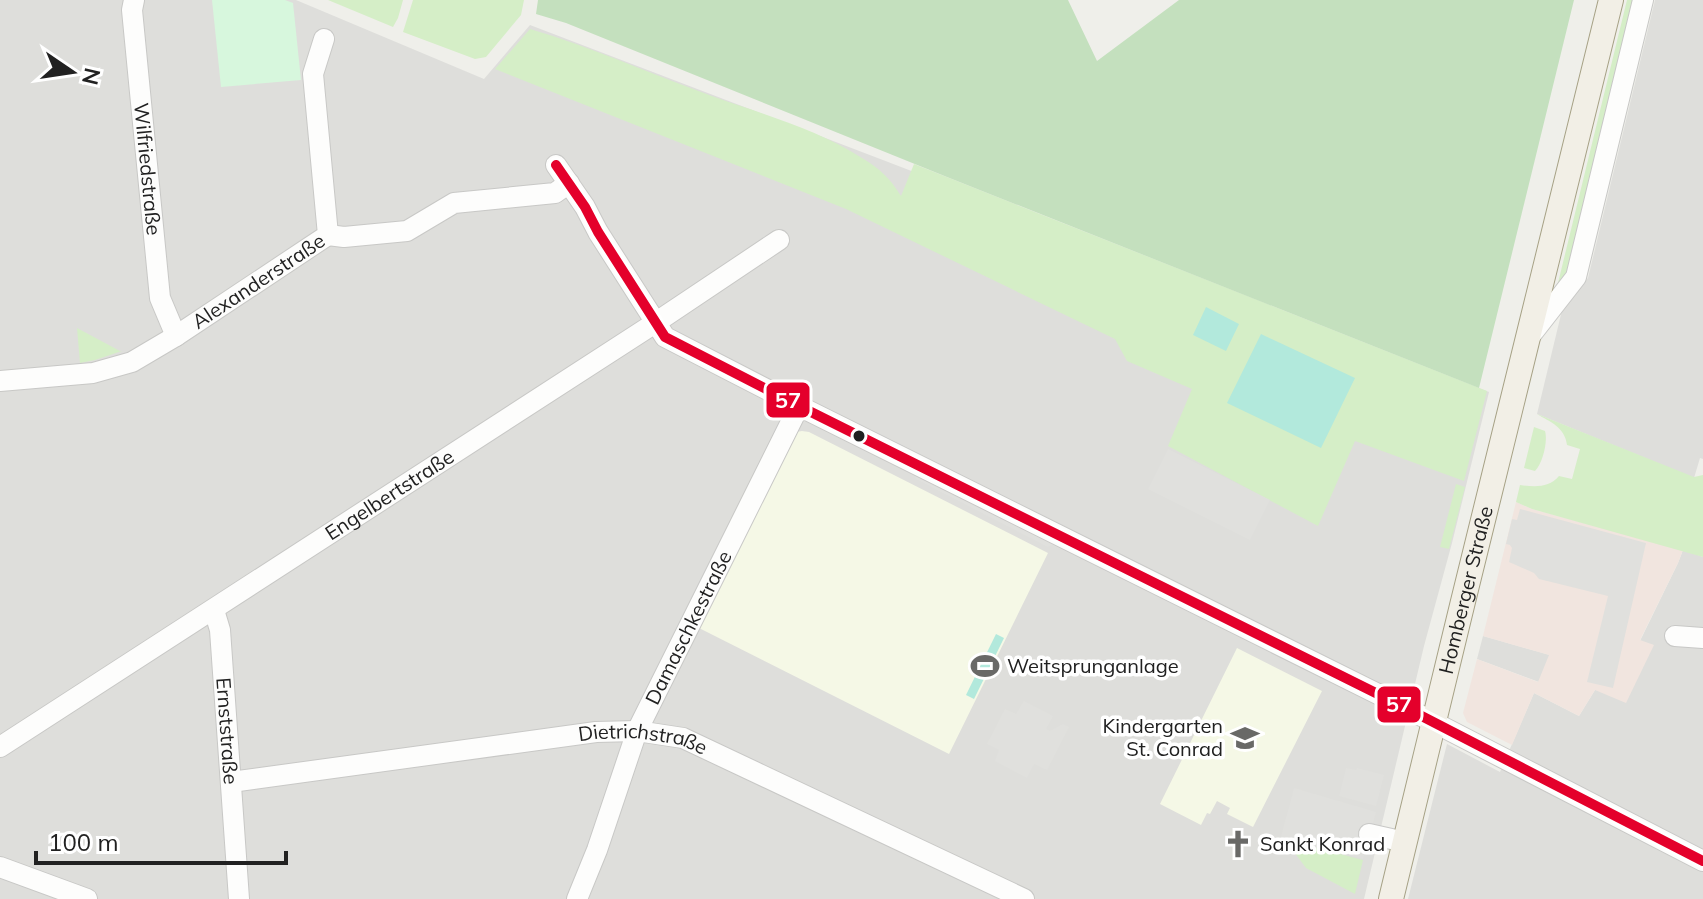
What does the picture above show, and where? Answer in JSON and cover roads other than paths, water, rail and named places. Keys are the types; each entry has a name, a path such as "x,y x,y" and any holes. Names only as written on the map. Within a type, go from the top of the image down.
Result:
{"main road":[{"name":"Homberger Straße","path":"1391,899 1611,0"}],"street":[{"name":"Wilfriedstraße","path":"134,0 132,10 160,298 176,336"},
{"name":"Homberger Straße","path":"1527,339 1576,277 1643,0"},
{"name":"Alexanderstraße","path":"0,381 93,373 132,362 328,235 313,74 324,39"},
{"path":"556,165 665,337 1703,861"},
{"path":"328,235 344,237 407,231 454,203 555,193 569,183"},
{"name":"Engelbertstraße","path":"0,747 779,240"},
{"name":"Damaschkestraße","path":"577,899 637,731 799,406"},
{"name":"Ernststraße","path":"214,610 220,630 239,899"},
{"path":"1675,636 1703,638"},
{"name":"Dietrichstraße","path":"231,782 596,732 637,731 683,738 1024,899"},
{"path":"1369,834 1405,842"},
{"path":"0,867 87,899"}],"place":[{"name":"Weitsprunganlage","path":"985,666"},
{"name":"Kindergarten St. Conrad","path":"1245,738"},
{"name":"Sankt Konrad","path":"1238,844"}]}
